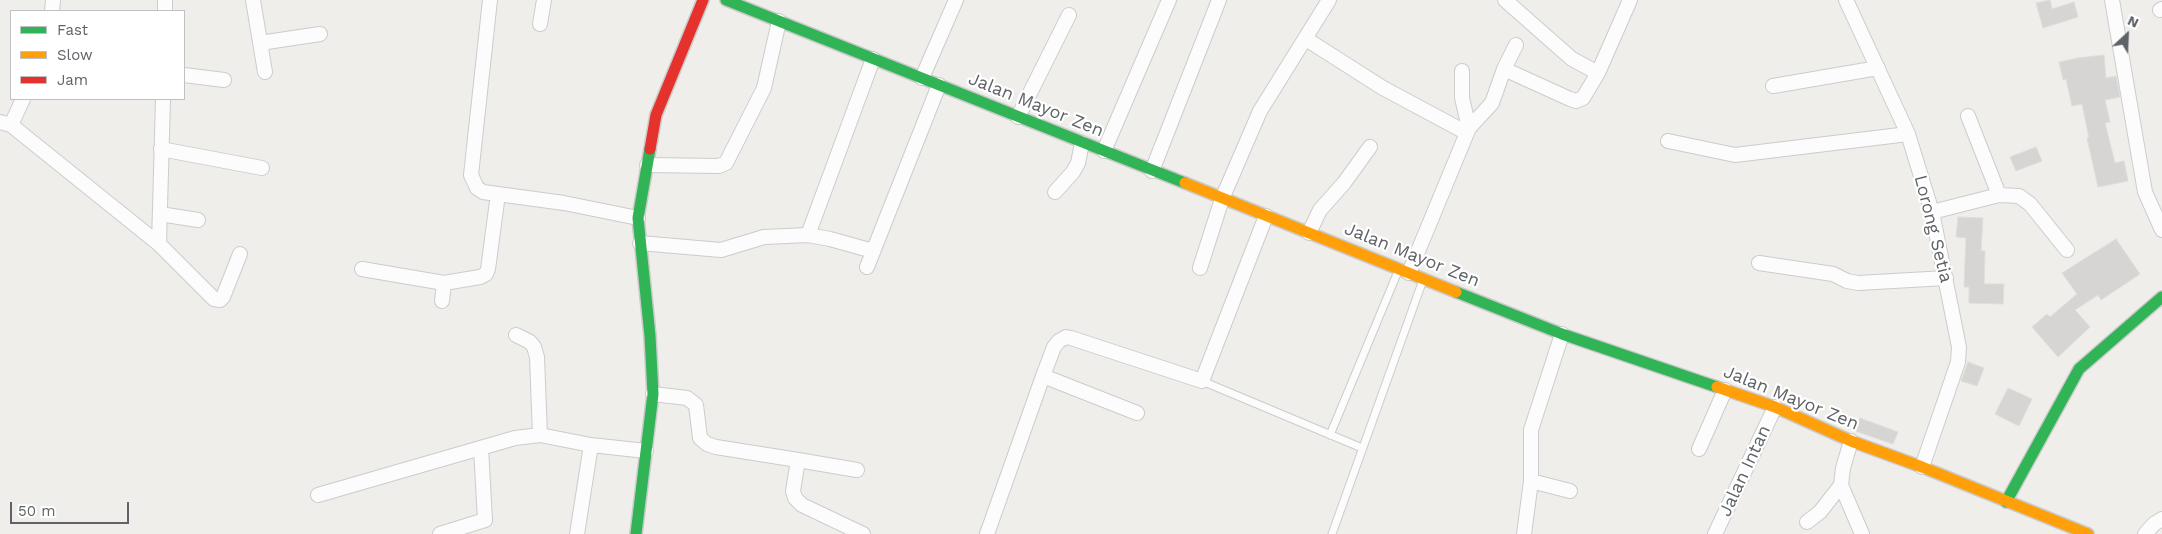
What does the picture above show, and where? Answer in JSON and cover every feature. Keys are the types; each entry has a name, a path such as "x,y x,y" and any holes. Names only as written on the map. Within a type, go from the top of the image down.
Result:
{"street":[{"path":"253,0 264,72"},
{"path":"490,0 471,175 477,188 484,192 564,203 638,218"},
{"path":"540,24 544,0"},
{"path":"636,534 653,394 650,336 638,218 656,115 703,0"},
{"name":"Jalan Mayor Zen","path":"726,0 1562,334 1775,407 1852,441 2088,534"},
{"path":"922,78 956,0"},
{"path":"1104,151 1169,0"},
{"path":"1152,171 1219,0"},
{"path":"1200,268 1222,199 1260,112 1329,0"},
{"path":"1505,0 1572,59 1598,73"},
{"path":"1504,69 1576,101 1583,98 1598,73 1630,0"},
{"name":"Lorong Setia","path":"1846,0 1908,134 1932,212 1959,346 1958,362 1922,467"},
{"path":"2112,0 2145,192 2162,230"},
{"path":"1018,117 1069,15"},
{"path":"647,165 719,166 726,163 764,88 779,22"},
{"path":"260,43 320,34"},
{"path":"1306,39 1383,88 1468,130"},
{"path":"1404,271 1468,130 1492,103 1504,69 1516,45"},
{"path":"808,235 873,59"},
{"path":"1773,86 1878,68"},
{"path":"1462,71 1462,98 1468,130"},
{"path":"185,75 224,80"},
{"path":"867,267 939,85"},
{"path":"23,100 6,124 159,244 208,294 220,300 223,297 240,254"},
{"path":"159,244 163,100"},
{"path":"1968,116 1999,195"},
{"path":"1668,141 1735,155 1908,134"},
{"path":"1055,192 1076,168 1082,143"},
{"path":"1309,233 1320,210 1344,183 1370,147"},
{"path":"161,149 262,168"},
{"path":"362,269 444,283 480,277 486,274 498,194"},
{"path":"1932,212 1999,195 2019,196 2030,204 2067,250"},
{"path":"160,214 198,220"},
{"path":"987,534 1054,346 1066,337 1202,381 1266,216"},
{"path":"640,243 721,250 764,237 808,235 830,239 873,252"},
{"path":"1759,263 1833,274 1846,282 1858,283 1946,278"},
{"path":"442,301 444,283"},
{"path":"2006,502 2079,369 2162,297"},
{"path":"1524,534 1531,482 1531,430 1562,334"},
{"path":"516,335 530,342 534,347 537,357 540,435"},
{"path":"1043,376 1137,413"},
{"path":"1699,449 1725,390"},
{"path":"653,394 687,398 696,405 700,438 707,444 857,470"},
{"name":"Jalan Intan","path":"1715,534 1775,407"},
{"path":"318,495 515,438 540,435 591,445 646,451"},
{"path":"1852,441 1843,468 1841,485 1862,534"},
{"path":"578,534 591,445"},
{"path":"440,534 485,527 480,448"},
{"path":"798,460 793,491 795,498 802,505 863,534"},
{"path":"1531,482 1570,491"},
{"path":"1807,522 1820,512 1841,485"},
{"path":"2145,534 2154,524 2162,519"}],"lane":[{"path":"1330,435 1404,271"},
{"path":"1332,534 1423,278"},
{"path":"1202,381 1362,448"}],"building":[{"path":"2050,0 2052,9 2074,2 2078,17 2043,28 2036,3"},
{"path":"2104,55 2106,78 2116,76 2120,97 2105,100 2110,122 2105,123 2115,163 2124,161 2128,181 2098,187 2087,138 2089,138 2082,104 2072,106 2066,79 2063,80 2059,62"},
{"path":"2036,147 2042,161 2016,171 2010,157"},
{"path":"1958,217 1983,218 1981,251 1985,251 1984,284 2004,284 2003,304 1969,303 1969,287 1964,287 1966,238 1956,237"},
{"path":"2116,239 2140,274 2101,300 2098,295 2075,310 2090,327 2058,357 2032,327 2047,314 2050,317 2077,294 2062,273"},
{"path":"1968,362 1984,368 1977,386 1961,381"},
{"path":"2008,388 2032,399 2019,426 1995,414"},
{"path":"1860,418 1898,432 1893,444 1855,431"}],"traffic: fast":[{"path":"726,0 1185,183"},
{"path":"636,534 653,394 650,336 638,218 650,149"},
{"path":"1456,292 1562,334 1717,387"},
{"path":"2006,502 2079,369 2162,297"}],"traffic: slow":[{"path":"1185,183 1456,292"},
{"path":"1717,387 1775,407 1851,441 1922,467 2088,534"}],"traffic: jam":[{"path":"650,149 656,115 703,0"}]}
